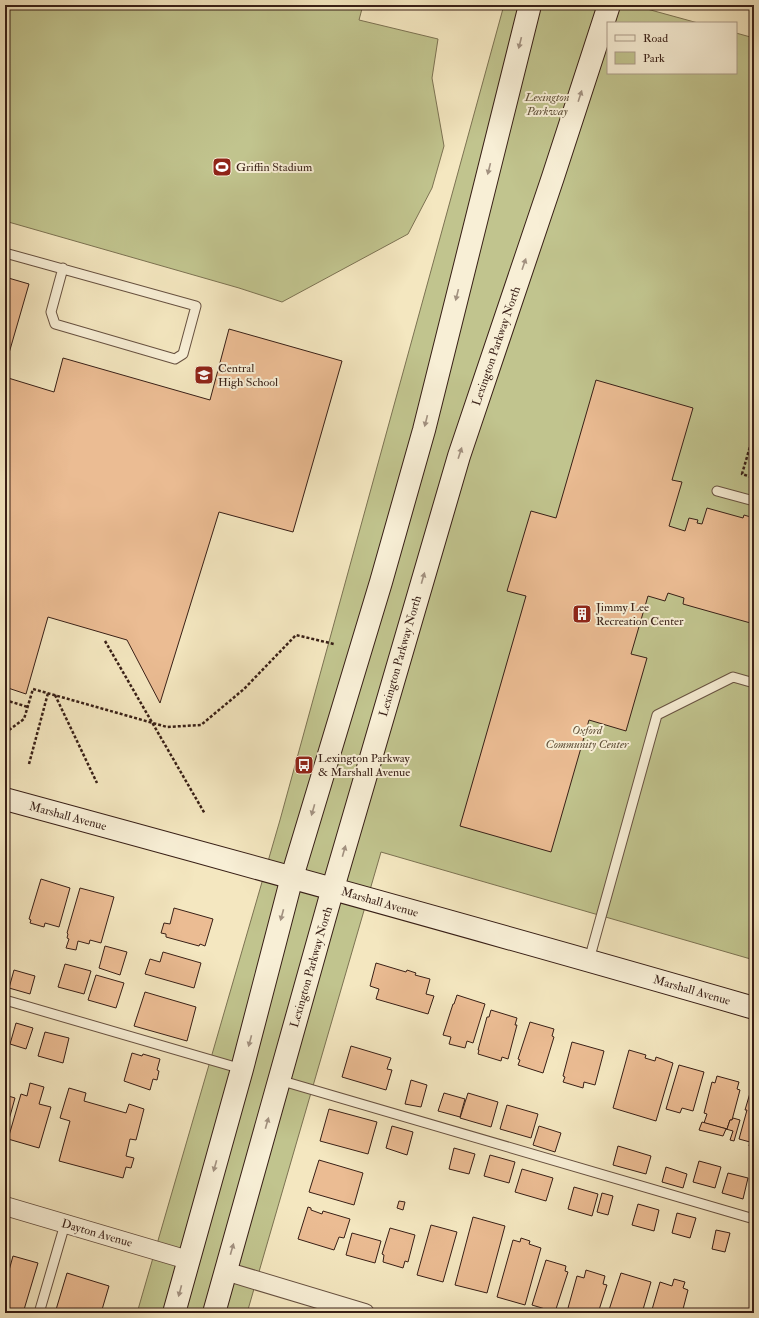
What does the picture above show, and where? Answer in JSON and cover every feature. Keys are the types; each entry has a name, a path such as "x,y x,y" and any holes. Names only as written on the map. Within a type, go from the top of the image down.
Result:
{"main road":[{"path":"174,1313 242,1069 292,877 381,582 424,430 530,5"},
{"name":"Lexington Parkway North","path":"214,1313 333,888 459,456 556,170 609,5"},
{"name":"Marshall Avenue","path":"5,799 333,888 754,1008"}],"street":[{"name":"Dayton Avenue","path":"5,1206 188,1260"},
{"path":"225,1271 365,1313"}],"lane":[{"path":"5,253 63,268 196,306 183,354 175,359 55,324 51,312 63,268"},
{"path":"717,491 754,501"},
{"path":"589,960 657,714 733,677 754,683"},
{"path":"5,1000 242,1069"},
{"path":"279,1080 754,1219"},
{"path":"39,1313 65,1224"}],"path":[{"path":"754,433 742,474 754,478"},
{"path":"5,733 24,719 33,689 167,727 201,725 244,689 296,635 334,644"},
{"path":"105,641 154,723 205,814"},
{"path":"29,764 48,693"},
{"path":"54,695 97,783"},
{"path":"5,700 28,707"}],"green space":[{"name":"Griffin Stadium","path":"5,5 363,5 359,20 438,39 432,78 444,146 432,188 408,234 282,302 239,288 5,221"},
{"path":"504,5 647,5 647,9 694,22 607,22 607,74 737,74 737,33 754,38 754,960 381,852 247,1313 137,1313 280,820"}],"building":[{"path":"5,277 29,284 5,367"},
{"name":"Central High School","path":"229,329 342,361 293,532 219,512 160,703 127,640 48,617 26,694 5,687 5,377 54,392 63,358 210,400"},
{"name":"Jimmy Lee Recreation Center","path":"596,380 693,408 672,480 682,482 669,526 685,531 689,518 698,520 697,523 702,524 707,508 743,518 744,515 754,518 754,624 683,604 684,598 668,593 665,601 648,596 631,654 647,658 626,731 589,720 551,852 460,826 526,596 507,591 531,511 556,518"},
{"path":"41,879 70,888 59,927 45,923 44,927 30,923 31,920 29,919"},
{"path":"80,888 114,897 101,943 90,940 89,944 78,941 76,950 66,948 69,939 67,938 67,933"},
{"path":"174,908 213,919 205,946 200,944 199,946 166,937 166,934 161,933 164,923 170,924"},
{"path":"105,946 127,952 120,975 99,968"},
{"path":"163,952 201,963 194,988 145,974 150,959 160,962"},
{"path":"376,963 406,972 407,970 416,973 415,975 430,979 426,994 434,996 428,1014 376,999 379,989 370,986"},
{"path":"65,964 91,971 84,994 58,987"},
{"path":"14,970 35,976 30,994 9,988"},
{"path":"96,975 124,983 116,1008 88,1000"},
{"path":"145,992 196,1007 187,1041 134,1026"},
{"path":"457,995 485,1004 473,1043 467,1041 465,1048 449,1044 451,1037 443,1035"},
{"path":"491,1010 517,1018 515,1025 517,1025 508,1059 502,1057 501,1061 478,1054 487,1017 489,1017"},
{"path":"530,1022 554,1029 552,1036 554,1037 543,1073 518,1065 520,1060 518,1059"},
{"path":"16,1023 33,1028 26,1049 10,1044"},
{"path":"45,1032 69,1038 63,1063 38,1056"},
{"path":"572,1042 604,1051 595,1085 584,1082 583,1088 563,1082 565,1077 563,1076"},
{"path":"351,1046 391,1058 387,1069 392,1070 386,1090 342,1077"},
{"path":"629,1050 646,1055 645,1058 655,1061 656,1057 673,1063 656,1121 613,1108"},
{"path":"132,1053 142,1056 143,1054 160,1059 157,1070 159,1071 157,1080 153,1079 150,1090 124,1081"},
{"path":"679,1065 704,1072 693,1111 682,1108 680,1113 666,1109"},
{"path":"717,1076 739,1082 737,1089 740,1090 732,1120 730,1120 727,1129 704,1123 707,1114 704,1113 712,1082 715,1083"},
{"path":"411,1080 427,1085 421,1107 405,1104"},
{"path":"30,1083 44,1087 39,1104 51,1107 39,1148 8,1139 21,1094 27,1096"},
{"path":"69,1088 86,1093 84,1101 126,1113 129,1104 144,1109 136,1140 130,1139 126,1156 134,1158 131,1168 126,1167 123,1178 59,1161 70,1121 60,1118"},
{"path":"444,1093 465,1099 460,1117 438,1111"},
{"path":"468,1093 498,1102 491,1127 460,1118"},
{"path":"750,1093 754,1094 754,1148 749,1146 750,1142 739,1139"},
{"path":"5,1095 15,1098 5,1134"},
{"path":"507,1105 538,1114 531,1138 500,1129"},
{"path":"329,1109 377,1122 368,1154 320,1141"},
{"path":"733,1118 740,1120 734,1141 730,1140 733,1131 726,1129 723,1136 699,1130 702,1122 727,1129 730,1120"},
{"path":"392,1126 413,1132 407,1155 386,1148"},
{"path":"539,1126 561,1133 555,1152 533,1145"},
{"path":"618,1146 651,1156 646,1174 613,1165"},
{"path":"454,1148 475,1154 469,1174 449,1169"},
{"path":"490,1155 515,1162 509,1183 484,1176"},
{"path":"319,1160 363,1173 354,1205 309,1192"},
{"path":"699,1161 721,1167 715,1188 693,1182"},
{"path":"666,1167 687,1174 683,1188 662,1182"},
{"path":"522,1169 553,1178 546,1201 515,1192"},
{"path":"728,1173 748,1178 743,1199 722,1193"},
{"path":"574,1187 598,1194 592,1216 568,1209"},
{"path":"602,1193 613,1196 608,1215 597,1212"},
{"path":"399,1201 405,1202 403,1210 397,1208"},
{"path":"638,1204 659,1210 654,1231 632,1225"},
{"path":"308,1207 311,1208 311,1210 322,1214 323,1211 350,1219 344,1238 339,1237 334,1250 298,1239"},
{"path":"677,1213 696,1218 690,1238 672,1233"},
{"path":"473,1217 505,1226 487,1293 455,1285"},
{"path":"431,1225 457,1232 443,1282 417,1275"},
{"path":"390,1228 415,1235 408,1262 405,1261 403,1268 383,1262 384,1255 382,1254"},
{"path":"716,1230 730,1233 725,1252 712,1249"},
{"path":"352,1233 381,1241 375,1263 346,1255"},
{"path":"521,1238 530,1241 529,1244 541,1248 525,1305 497,1297 513,1240 520,1242"},
{"path":"13,1256 38,1263 23,1313 5,1313 5,1285"},
{"path":"546,1260 566,1266 565,1271 568,1272 555,1312 532,1305"},
{"path":"586,1270 605,1276 603,1284 607,1285 598,1313 571,1313 572,1310 568,1308 577,1276 584,1278"},
{"path":"67,1273 109,1286 101,1313 55,1313"},
{"path":"621,1273 651,1282 642,1313 608,1313"},
{"path":"674,1279 685,1282 683,1288 688,1290 682,1313 651,1313 660,1282 672,1286"}],"place":[{"name":"Griffin Stadium","path":"222,167"},
{"name":"Central High School","path":"204,375"},
{"name":"Jimmy Lee Recreation Center","path":"582,614"},
{"name":"Lexington Parkway & Marshall Avenue","path":"304,765"}],"park label":[{"name":"Lexington Parkway","path":"547,104"},
{"name":"Oxford Community Center","path":"587,737"}]}
